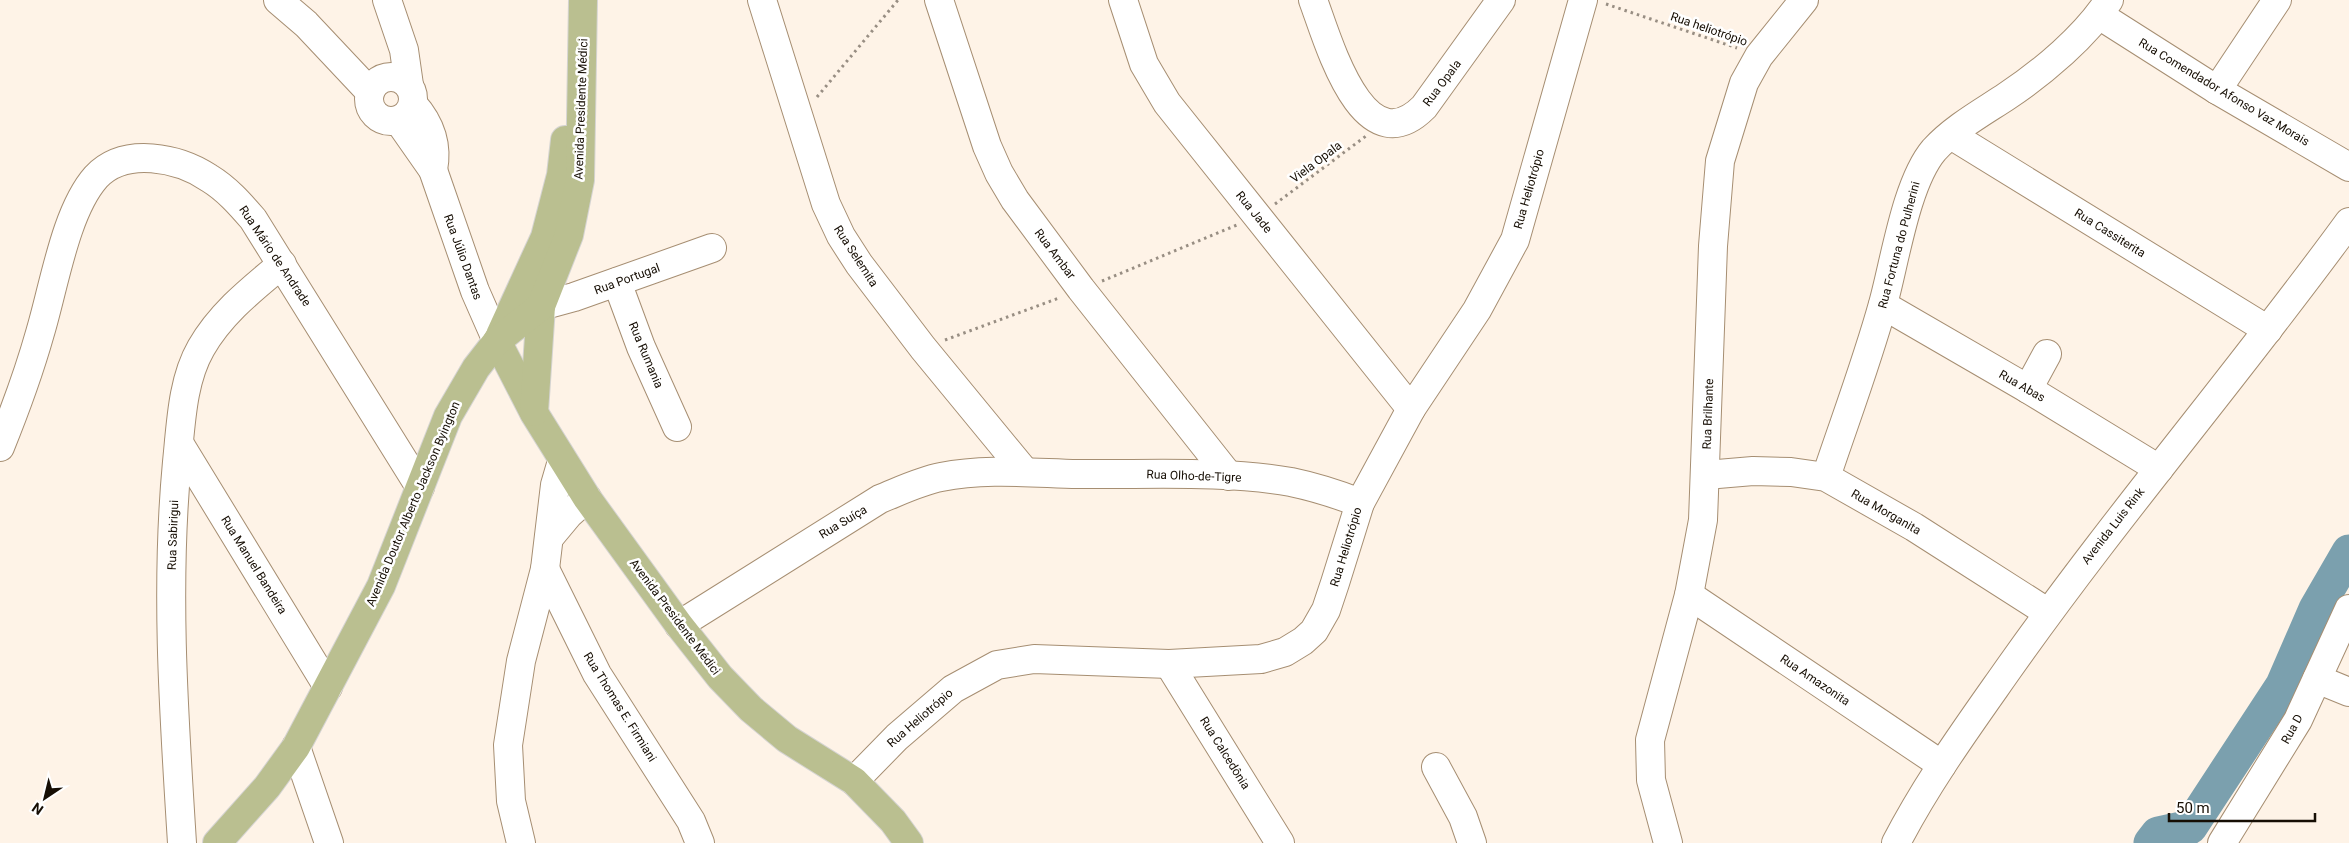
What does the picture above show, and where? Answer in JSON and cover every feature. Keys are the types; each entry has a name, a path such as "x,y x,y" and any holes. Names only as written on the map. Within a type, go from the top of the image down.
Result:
{"main road":[{"name":"Avenida Presidente Médici","path":"497,341 545,237 561,175 570,66 570,0"},
{"name":"Avenida Presidente Médici","path":"497,341 541,306 569,235 580,180 583,0"},
{"path":"534,413 541,306"},
{"name":"Avenida Presidente Médici","path":"497,341 534,413 562,461 679,625 720,677 751,709 787,739 854,781 893,821 909,843"},
{"name":"Avenida Doutor Alberto Jackson Byington","path":"217,843 267,787 296,747 381,586 448,416 476,368 497,341"}],"street":[{"name":"Rua Júlio Dantas","path":"278,0 395,96 433,170 475,291 497,341"},
{"name":"Rua Selemita","path":"762,0 826,204 841,236 898,316 1025,472"},
{"name":"Rua Ambar","path":"939,0 986,146 1015,200 1082,289 1229,476"},
{"name":"Rua Jade","path":"1123,0 1144,64 1167,103 1411,409"},
{"path":"1313,0 1336,60 1355,99 1372,116 1386,122"},
{"name":"Rua Opala","path":"1386,122 1405,122 1424,107 1501,0"},
{"name":"Rua Brilhante","path":"1668,843 1651,780 1650,740 1689,595 1703,520 1717,186 1726,136 1744,83 1759,56 1804,0"},
{"path":"2217,90 2277,0"},
{"name":"Rua Heliotrópio","path":"854,781 897,737 953,689 997,665 1034,659 1169,664 1261,659 1285,652 1303,641 1314,630 1326,610 1360,503 1411,409 1477,310 1515,240 1594,2"},
{"name":"Rua Comendador Afonso Vaz Morais","path":"2104,7 2217,90 2349,167"},
{"name":"Rua Fortuna do Pulherini","path":"1826,477 1883,305 1908,207 1918,176 1935,150 1952,135 2037,74 2104,7"},
{"path":"391,11 395,96"},
{"name":"Rua Cassiterita","path":"1952,135 2268,330"},
{"name":"Rua Mário de Andrade","path":"0,447 26,379 70,224 84,195 97,176 116,164 136,158 160,158 208,177 234,196 253,220 420,487"},
{"name":"Avenida Luis Rink","path":"1896,843 1919,801 1942,765 2047,612 2268,330 2349,222"},
{"name":"Rua Portugal","path":"541,306 617,282 712,248"},
{"name":"Rua Sabirigui","path":"182,843 170,628 173,509 179,443 189,378 201,349 219,321 243,296 282,264"},
{"name":"Rua Rumania","path":"617,282 641,347 677,427"},
{"name":"Rua Abas","path":"1883,305 2028,389 2159,469"},
{"path":"2028,389 2047,354"},
{"name":"Rua Manuel Bandeira","path":"179,443 328,687"},
{"path":"521,843 511,801 508,744 521,661 545,568 554,485 562,461"},
{"name":"Rua Morganita","path":"1706,475 1753,471 1791,472 1826,477 1914,527 2047,612"},
{"name":"Rua Olho-de-Tigre","path":"1025,472 1229,476 1290,482 1323,489 1360,503"},
{"name":"Rua Suíça","path":"679,625 880,499 916,484 941,477 974,473 1025,472"},
{"path":"549,538 587,498"},
{"name":"Rua Thomas E. Firmiani","path":"545,568 597,674 691,821 700,843"},
{"name":"Rua Amazonita","path":"1689,595 1942,765"},
{"name":"Rua D","path":"2222,843 2286,741 2317,679 2341,652 2349,609"},
{"name":"Rua Calcedônia","path":"1169,664 1280,843"},
{"path":"2317,679 2349,692"},
{"path":"296,747 329,843"},
{"path":"1436,767 1463,817 1472,843"}],"path":[{"path":"800,117 898,0"},
{"name":"Rua heliotrópio","path":"1594,2 1759,56"},
{"name":"Viela Opala","path":"1257,216 1386,122"}],"waterway":[{"path":"2151,843 2158,834 2190,827 2283,685 2316,609 2349,552"}]}
